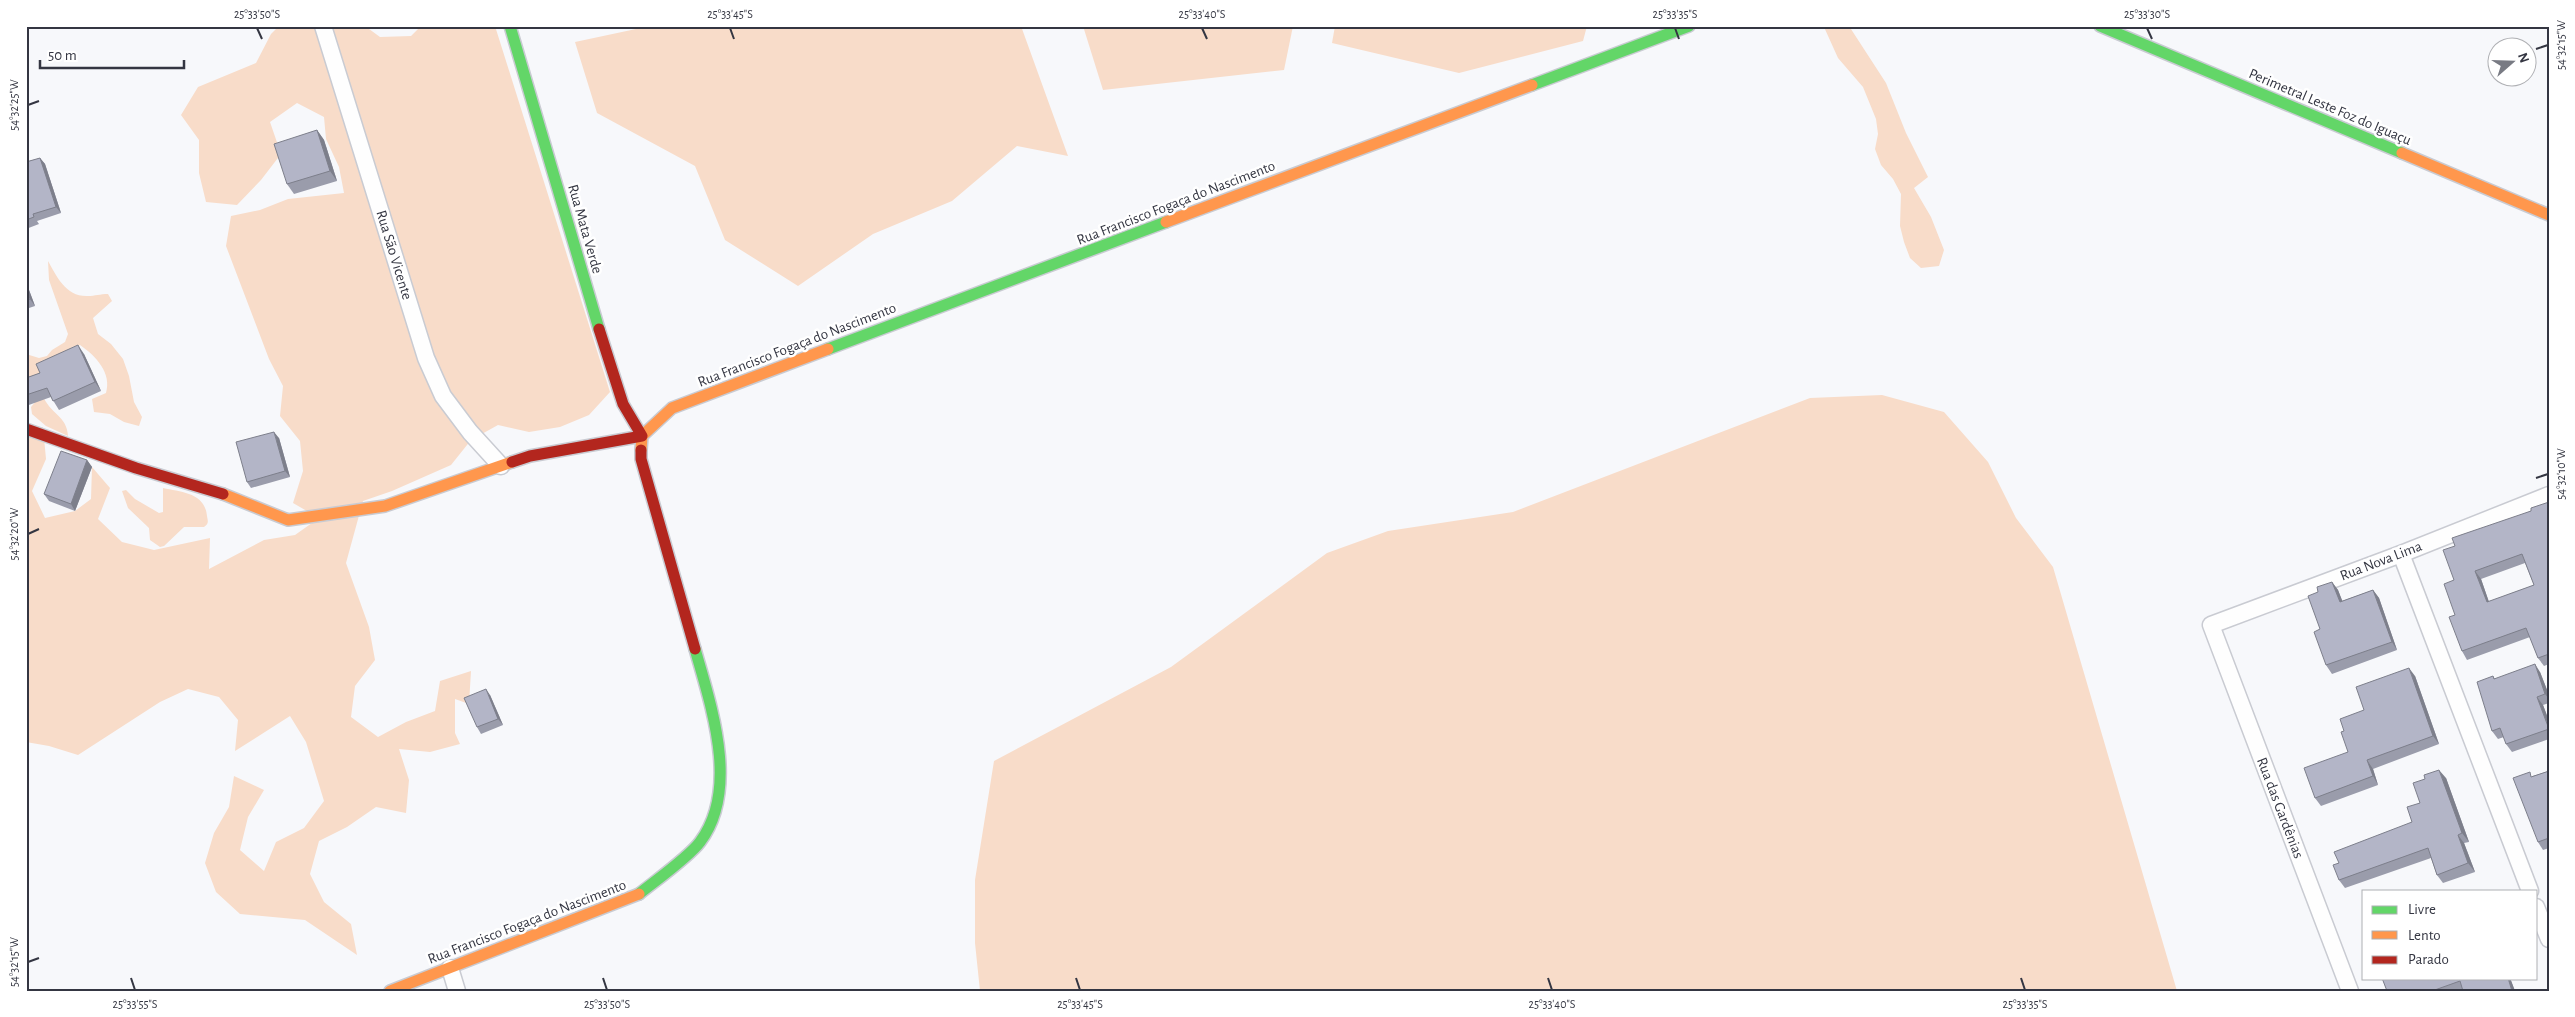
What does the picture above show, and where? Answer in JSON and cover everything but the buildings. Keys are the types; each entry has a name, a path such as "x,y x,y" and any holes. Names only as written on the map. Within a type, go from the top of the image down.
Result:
{"main road":[{"name":"Rua Mata Verde","path":"510,26 612,375 623,404 642,436"},
{"name":"Rua Francisco Fogaça do Nascimento","path":"390,991 638,895 700,842 713,817 721,780 717,736 704,680 649,493 641,459 642,436 672,408 1689,26"},
{"name":"Perimetral Leste Foz do Iguaçu","path":"2100,26 2549,215"},
{"path":"26,429 136,468 220,493 288,520 385,506 501,466 569,448 642,436"}],"street":[{"name":"Rua São Vicente","path":"323,26 426,358 443,396 470,432 501,466"},
{"name":"Rua Nova Lima","path":"2211,625 2401,554 2549,495"},
{"path":"2401,554 2530,890"},
{"name":"Rua das Gardênias","path":"2211,625 2350,991"},
{"path":"2538,912 2549,939"},
{"path":"450,968 457,991"}],"shaded area":[{"path":"279,26 365,26 380,37 411,36 421,26 495,26 610,392 589,415 560,427 529,432 498,425 471,440 451,465 392,491 363,501 346,563 369,627 375,660 355,686 351,717 378,737 406,722 435,711 440,681 471,671 469,704 455,699 455,733 460,744 430,752 399,749 409,780 406,813 376,807 347,827 319,841 310,874 324,902 351,924 357,955 305,920 240,914 216,892 205,863 214,833 229,807 234,776 264,790 248,817 240,850 264,871 276,842 304,828 324,801 306,742 290,716 235,751 238,720 219,697 188,689 160,702 78,755 49,746 26,742 26,435 43,427 46,459 32,491 45,518 75,511 91,499 92,467 110,488 98,519 122,542 154,550 210,538 209,569 264,540 295,535 319,518 293,503 303,471 300,441 280,416 283,386 269,359 226,246 231,216 260,210 288,199 344,193 339,167 326,139 324,117 297,103 270,122 281,154 261,180 237,205 206,202 199,173 199,140 181,115 198,87 256,63 271,34"},
{"path":"650,26 1021,26 1068,156 1017,146 952,201 873,234 798,286 725,240 695,166 597,113 575,42"},
{"path":"1083,26 1293,26 1284,70 1103,90"},
{"path":"1335,26 1587,26 1583,41 1459,73 1332,43"},
{"path":"1849,26 1886,83 1906,133 1928,177 1914,188 1931,217 1944,250 1939,266 1921,268 1910,258 1900,226 1901,194 1893,179 1881,165 1875,149 1878,134 1876,119 1863,87 1838,58 1824,27"},
{"path":"48,261 68,290 88,296 108,294 112,301 93,318 98,334 111,344 123,359 129,376 134,402 142,417 139,426 124,422 110,414 94,412 92,399 106,393 107,379 97,360 80,345 72,347 67,352 42,394 45,401 65,424 68,436 46,426 32,414 31,407 36,401 26,394 26,354 39,358 47,356 52,350 65,342 68,334 49,280"},
{"path":"1882,395 1944,412 1988,462 2016,518 2053,567 2177,991 980,991 975,943 975,880 994,761 1171,667 1327,553 1388,531 1513,512 1810,398"},
{"path":"163,488 197,498 205,508 208,522 204,527 184,527 164,546 160,547 150,540 149,528 128,508 122,491 126,490 135,499 159,513 163,512"}],"traffic: fast":[{"path":"510,26 599,329"},
{"path":"1532,85 1689,26"},
{"path":"2100,26 2402,153"},
{"path":"828,349 1166,222"},
{"path":"639,894 680,862 700,842 712,821 718,798 720,773 714,721 695,649"}],"traffic: slow":[{"path":"1166,222 1532,85"},
{"path":"2402,153 2549,215"},
{"path":"641,450 642,436 672,408 828,349"},
{"path":"223,494 288,520 385,506 512,462"},
{"path":"390,991 639,894"}],"traffic: jam":[{"path":"512,462 530,456 642,436 623,404 599,329"},
{"path":"26,429 136,468 223,494"},
{"path":"641,450 641,459 695,649"}]}
